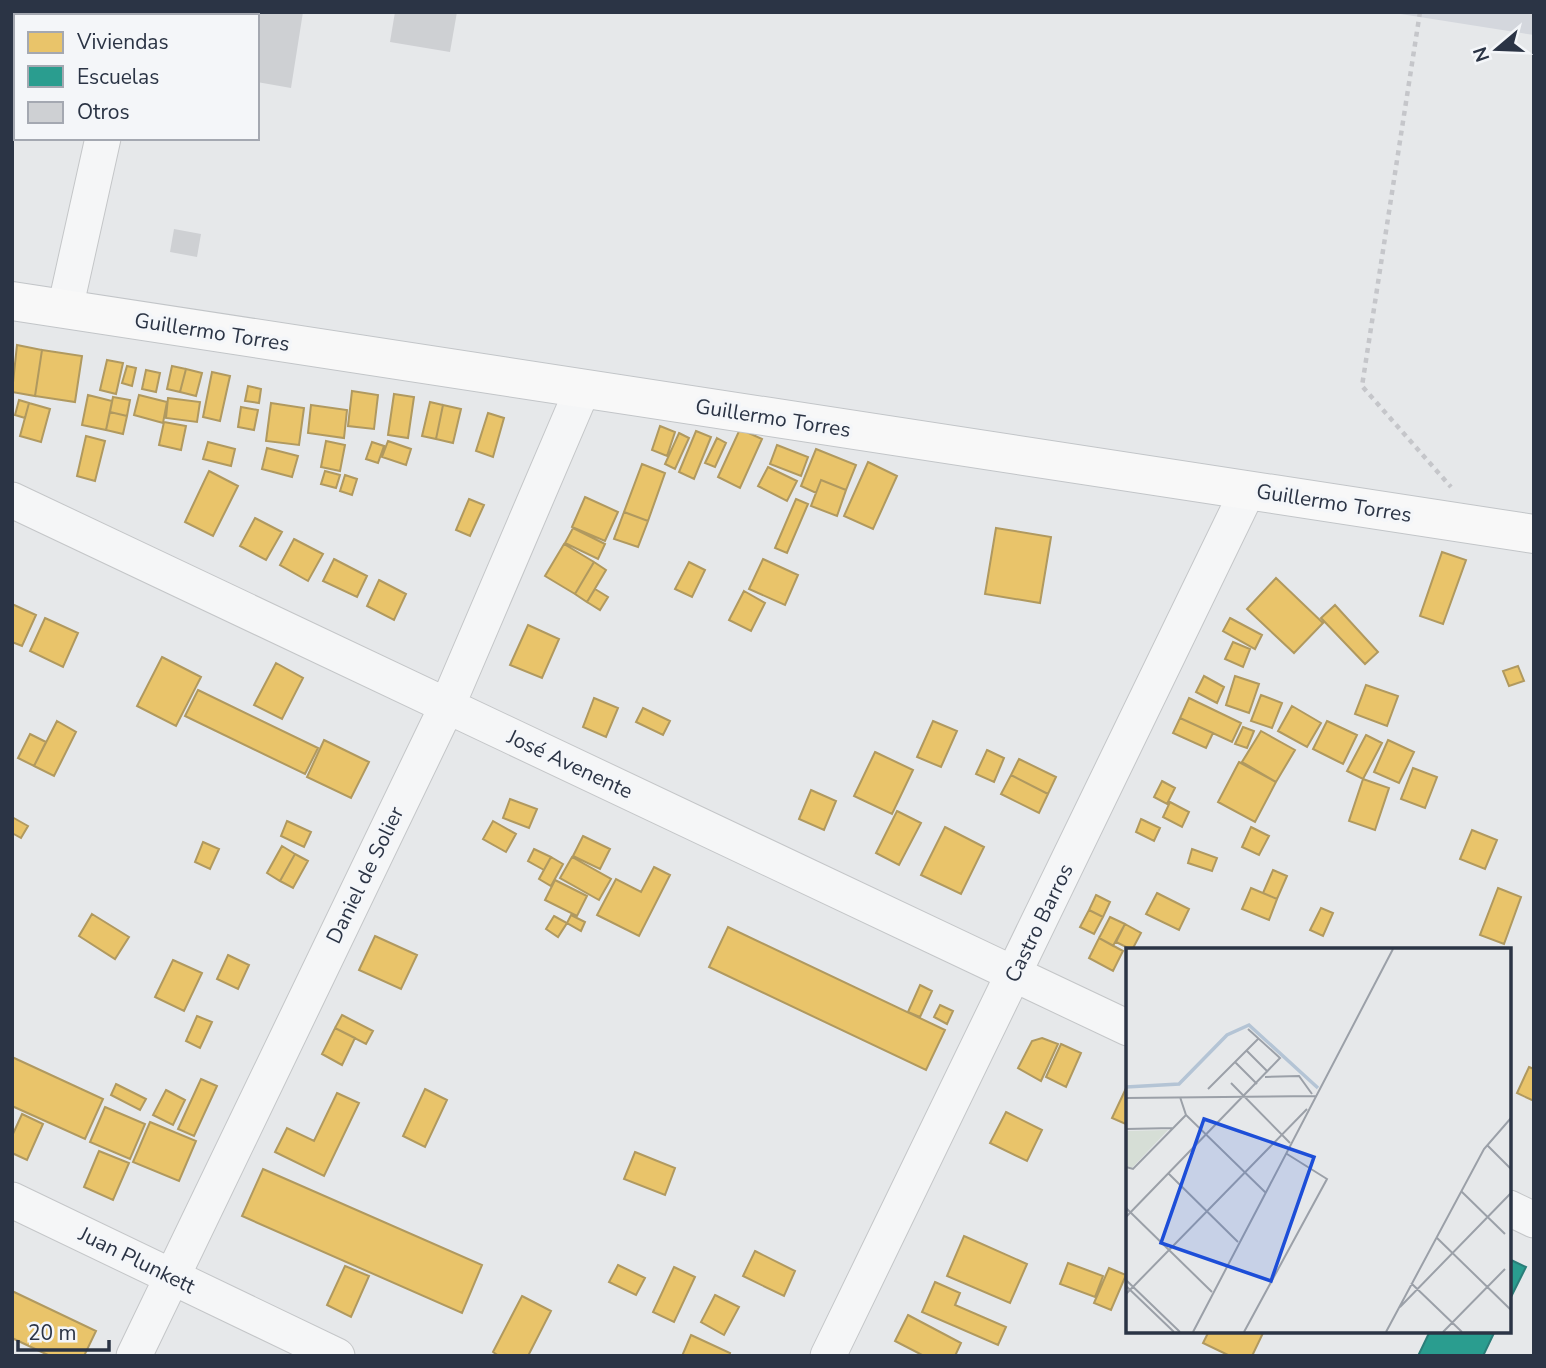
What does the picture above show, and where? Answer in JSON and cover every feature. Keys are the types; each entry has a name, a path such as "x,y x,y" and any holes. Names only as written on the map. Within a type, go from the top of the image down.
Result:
{"main road":[{"name":"Guillermo Torres","path":"12,301 1534,534"}],"street":[{"path":"65,309 103,140"},
{"name":"Daniel de Solier","path":"135,1356 447,706 583,388"},
{"name":"Castro Barros","path":"828,1356 1248,490"},
{"name":"José Avenente","path":"12,500 1126,1027"},
{"name":"Juan Plunkett","path":"12,1200 337,1356"},
{"path":"1511,1209 1534,1220"}],"path":[{"path":"1420,12 1362,386 1455,492 1455,522"}],"shaded area":[{"path":"1388,12 1534,12 1534,35"}],"building: Viviendas":[{"path":"17,345 42,350 35,396 12,392"},
{"path":"42,350 82,356 75,402 35,396"},
{"path":"107,360 123,363 116,394 100,390"},
{"path":"127,366 136,368 132,386 122,383"},
{"path":"172,366 186,369 180,392 167,389"},
{"path":"186,369 202,373 196,396 180,392"},
{"path":"146,370 160,373 156,392 142,389"},
{"path":"212,372 230,376 220,421 203,417"},
{"path":"248,386 261,389 259,403 245,401"},
{"path":"352,391 378,395 374,429 348,426"},
{"path":"394,394 414,397 408,438 388,435"},
{"path":"88,395 112,401 106,430 82,425"},
{"path":"139,395 167,402 163,423 134,415"},
{"path":"113,397 130,400 127,416 110,412"},
{"path":"168,398 200,402 197,422 166,418"},
{"path":"19,400 29,403 25,418 15,415"},
{"path":"430,402 443,405 436,439 422,436"},
{"path":"29,403 50,409 41,442 20,436"},
{"path":"271,403 304,408 299,445 266,441"},
{"path":"311,405 347,410 344,438 308,433"},
{"path":"443,405 461,409 453,443 436,439"},
{"path":"241,407 258,410 254,430 238,427"},
{"path":"110,412 127,416 123,434 106,430"},
{"path":"488,413 504,418 493,457 476,451"},
{"path":"164,422 186,426 181,450 159,445"},
{"path":"660,426 675,432 667,456 652,450"},
{"path":"740,429 762,439 740,488 718,477"},
{"path":"696,431 711,437 694,479 679,472"},
{"path":"679,433 689,438 675,469 665,464"},
{"path":"86,436 105,441 95,481 77,476"},
{"path":"717,438 726,443 715,467 705,463"},
{"path":"326,441 345,445 340,471 321,467"},
{"path":"388,441 411,449 406,465 382,457"},
{"path":"208,442 235,449 231,466 203,459"},
{"path":"372,442 384,446 378,463 366,459"},
{"path":"777,445 808,457 801,476 770,464"},
{"path":"267,448 298,456 292,477 262,469"},
{"path":"816,449 856,465 846,490 821,480 816,493 801,486"},
{"path":"868,462 897,476 873,529 844,516"},
{"path":"642,464 665,473 648,521 624,512"},
{"path":"768,467 797,481 787,501 758,486"},
{"path":"209,471 238,486 213,536 185,522"},
{"path":"325,471 340,475 336,488 321,484"},
{"path":"345,475 357,479 352,495 340,491"},
{"path":"821,480 846,490 837,516 811,506"},
{"path":"585,497 618,512 605,541 572,527"},
{"path":"469,499 484,505 470,536 456,530"},
{"path":"796,499 808,504 787,553 775,548"},
{"path":"624,512 648,521 638,547 614,539"},
{"path":"255,518 282,532 266,560 240,546"},
{"path":"573,528 605,544 598,559 565,543"},
{"path":"996,528 1051,537 1040,603 985,594"},
{"path":"294,539 323,554 308,581 280,565"},
{"path":"564,544 594,562 575,594 545,576"},
{"path":"1442,552 1466,560 1443,624 1420,616"},
{"path":"334,559 367,576 357,597 323,581"},
{"path":"763,559 798,575 785,605 749,589"},
{"path":"594,562 606,570 587,602 575,594"},
{"path":"689,562 705,570 692,597 675,589"},
{"path":"1276,578 1323,623 1294,653 1247,609"},
{"path":"379,580 406,594 394,620 367,606"},
{"path":"595,589 608,597 600,610 587,602"},
{"path":"744,591 765,603 751,631 729,620"},
{"path":"12,604 36,615 22,646 12,642"},
{"path":"1335,605 1378,652 1365,664 1321,618"},
{"path":"45,618 78,633 63,667 30,651"},
{"path":"1230,618 1262,635 1255,649 1223,631"},
{"path":"528,625 559,639 542,678 510,665"},
{"path":"1233,642 1250,649 1243,667 1225,659"},
{"path":"162,657 201,677 176,726 137,706"},
{"path":"276,663 303,678 282,719 254,705"},
{"path":"1518,666 1524,681 1509,686 1503,671"},
{"path":"1204,676 1224,687 1217,703 1196,692"},
{"path":"1235,676 1259,684 1249,713 1226,705"},
{"path":"1366,685 1398,696 1387,726 1355,714"},
{"path":"198,690 318,748 305,774 185,716"},
{"path":"1261,695 1282,703 1272,728 1251,721"},
{"path":"594,698 618,708 606,737 583,727"},
{"path":"1189,698 1241,723 1232,742 1180,718"},
{"path":"1292,706 1321,723 1307,747 1278,731"},
{"path":"643,708 670,721 663,735 636,722"},
{"path":"1180,718 1213,733 1206,748 1173,733"},
{"path":"57,721 76,732 54,776 34,766"},
{"path":"933,721 957,731 941,767 917,757"},
{"path":"1327,721 1357,735 1343,764 1313,749"},
{"path":"1243,727 1254,731 1247,748 1235,744"},
{"path":"1261,731 1295,750 1276,782 1242,762"},
{"path":"30,734 46,742 34,766 18,758"},
{"path":"1366,735 1382,743 1363,779 1347,771"},
{"path":"324,740 369,762 351,798 307,777"},
{"path":"1388,740 1414,752 1399,783 1374,772"},
{"path":"987,750 1004,758 994,782 976,774"},
{"path":"875,752 913,770 892,814 854,796"},
{"path":"1019,759 1056,777 1048,794 1011,775"},
{"path":"1239,762 1276,782 1255,822 1218,802"},
{"path":"1413,768 1437,777 1425,808 1401,799"},
{"path":"1011,775 1048,794 1039,813 1001,794"},
{"path":"1363,779 1389,788 1375,830 1349,821"},
{"path":"1162,781 1175,788 1167,804 1154,797"},
{"path":"811,790 836,801 824,830 799,819"},
{"path":"510,799 537,809 529,828 503,818"},
{"path":"1170,802 1189,812 1182,827 1163,817"},
{"path":"897,811 921,823 899,865 876,853"},
{"path":"12,817 28,826 21,838 12,833"},
{"path":"1141,819 1160,828 1154,841 1136,832"},
{"path":"287,821 311,832 304,847 281,836"},
{"path":"493,821 516,834 506,852 483,839"},
{"path":"945,827 984,847 961,894 921,875"},
{"path":"1251,827 1269,836 1259,855 1242,847"},
{"path":"1472,830 1497,840 1485,869 1460,859"},
{"path":"583,836 610,849 600,869 573,856"},
{"path":"203,842 219,849 210,869 195,862"},
{"path":"282,846 295,854 280,881 267,873"},
{"path":"534,849 551,857 544,870 528,861"},
{"path":"1192,849 1217,858 1212,871 1188,863"},
{"path":"295,854 308,861 293,888 280,881"},
{"path":"551,857 563,864 551,886 539,879"},
{"path":"572,857 611,879 599,900 560,878"},
{"path":"654,867 670,875 639,936 597,915 616,879 641,892"},
{"path":"1273,870 1287,876 1277,899 1263,893"},
{"path":"555,880 587,896 577,916 545,900"},
{"path":"1251,888 1277,899 1269,920 1242,909"},
{"path":"1498,888 1521,897 1504,944 1480,935"},
{"path":"1157,893 1189,909 1179,930 1146,914"},
{"path":"1096,895 1110,902 1103,917 1089,910"},
{"path":"1321,908 1333,913 1323,936 1310,930"},
{"path":"1089,910 1103,917 1094,934 1080,927"},
{"path":"92,914 129,937 115,959 79,936"},
{"path":"571,915 585,922 581,931 567,923"},
{"path":"554,916 567,923 558,937 546,929"},
{"path":"1110,917 1125,924 1113,946 1099,938"},
{"path":"1125,924 1141,933 1133,948 1116,942"},
{"path":"728,927 945,1030 926,1070 709,967"},
{"path":"375,936 417,955 401,989 359,970"},
{"path":"1099,938 1123,951 1113,971 1089,958"},
{"path":"228,955 249,965 238,989 217,979"},
{"path":"173,960 202,973 184,1011 155,997"},
{"path":"920,985 932,991 920,1017 908,1012"},
{"path":"940,1005 953,1011 947,1024 934,1017"},
{"path":"342,1015 373,1031 366,1044 335,1028"},
{"path":"197,1016 212,1022 200,1048 186,1041"},
{"path":"335,1028 355,1038 342,1065 322,1054"},
{"path":"1042,1038 1058,1044 1041,1081 1018,1068 1032,1041"},
{"path":"1061,1044 1081,1053 1066,1087 1046,1077"},
{"path":"12,1057 103,1099 85,1139 12,1106"},
{"path":"1529,1067 1534,1069 1534,1101 1517,1093"},
{"path":"201,1079 217,1086 194,1136 178,1129"},
{"path":"116,1084 146,1099 140,1110 111,1095"},
{"path":"1126,1088 1126,1124 1112,1118"},
{"path":"425,1089 447,1100 425,1147 403,1136"},
{"path":"166,1090 185,1100 173,1125 153,1115"},
{"path":"337,1093 359,1103 324,1176 275,1152 287,1128 314,1141"},
{"path":"105,1107 145,1124 130,1159 90,1142"},
{"path":"1006,1112 1042,1130 1027,1161 990,1143"},
{"path":"22,1114 43,1124 27,1160 12,1153 12,1136"},
{"path":"150,1122 196,1141 179,1181 133,1162"},
{"path":"99,1151 129,1163 113,1200 84,1187"},
{"path":"635,1152 675,1168 665,1195 624,1179"},
{"path":"263,1169 482,1265 462,1313 242,1216"},
{"path":"964,1236 1027,1264 1010,1303 947,1276"},
{"path":"755,1251 795,1271 784,1296 743,1276"},
{"path":"1068,1263 1103,1276 1095,1297 1060,1284"},
{"path":"618,1265 645,1278 636,1295 609,1282"},
{"path":"345,1266 369,1276 351,1317 327,1305"},
{"path":"674,1267 695,1277 674,1322 653,1312"},
{"path":"1109,1268 1126,1275 1111,1310 1094,1303"},
{"path":"935,1282 960,1293 955,1305 1006,1327 998,1345 922,1312"},
{"path":"12,1291 96,1331 84,1356 50,1356 12,1338"},
{"path":"715,1295 739,1307 724,1335 701,1322"},
{"path":"522,1296 551,1311 528,1356 499,1356 493,1352"},
{"path":"908,1315 961,1343 955,1356 924,1356 895,1341"},
{"path":"1208,1333 1263,1333 1252,1356 1230,1356 1203,1343"},
{"path":"691,1335 730,1353 729,1356 682,1356"}],"building: Escuelas":[{"path":"1511,1260 1526,1267 1511,1297"},
{"path":"1429,1333 1494,1333 1483,1356 1418,1356"}],"building: Otros":[{"path":"188,12 230,12 230,14"},
{"path":"303,12 291,88 259,82 259,14 256,14"},
{"path":"395,12 457,12 450,52 390,42"},
{"path":"174,229 201,234 197,257 170,252"}]}
